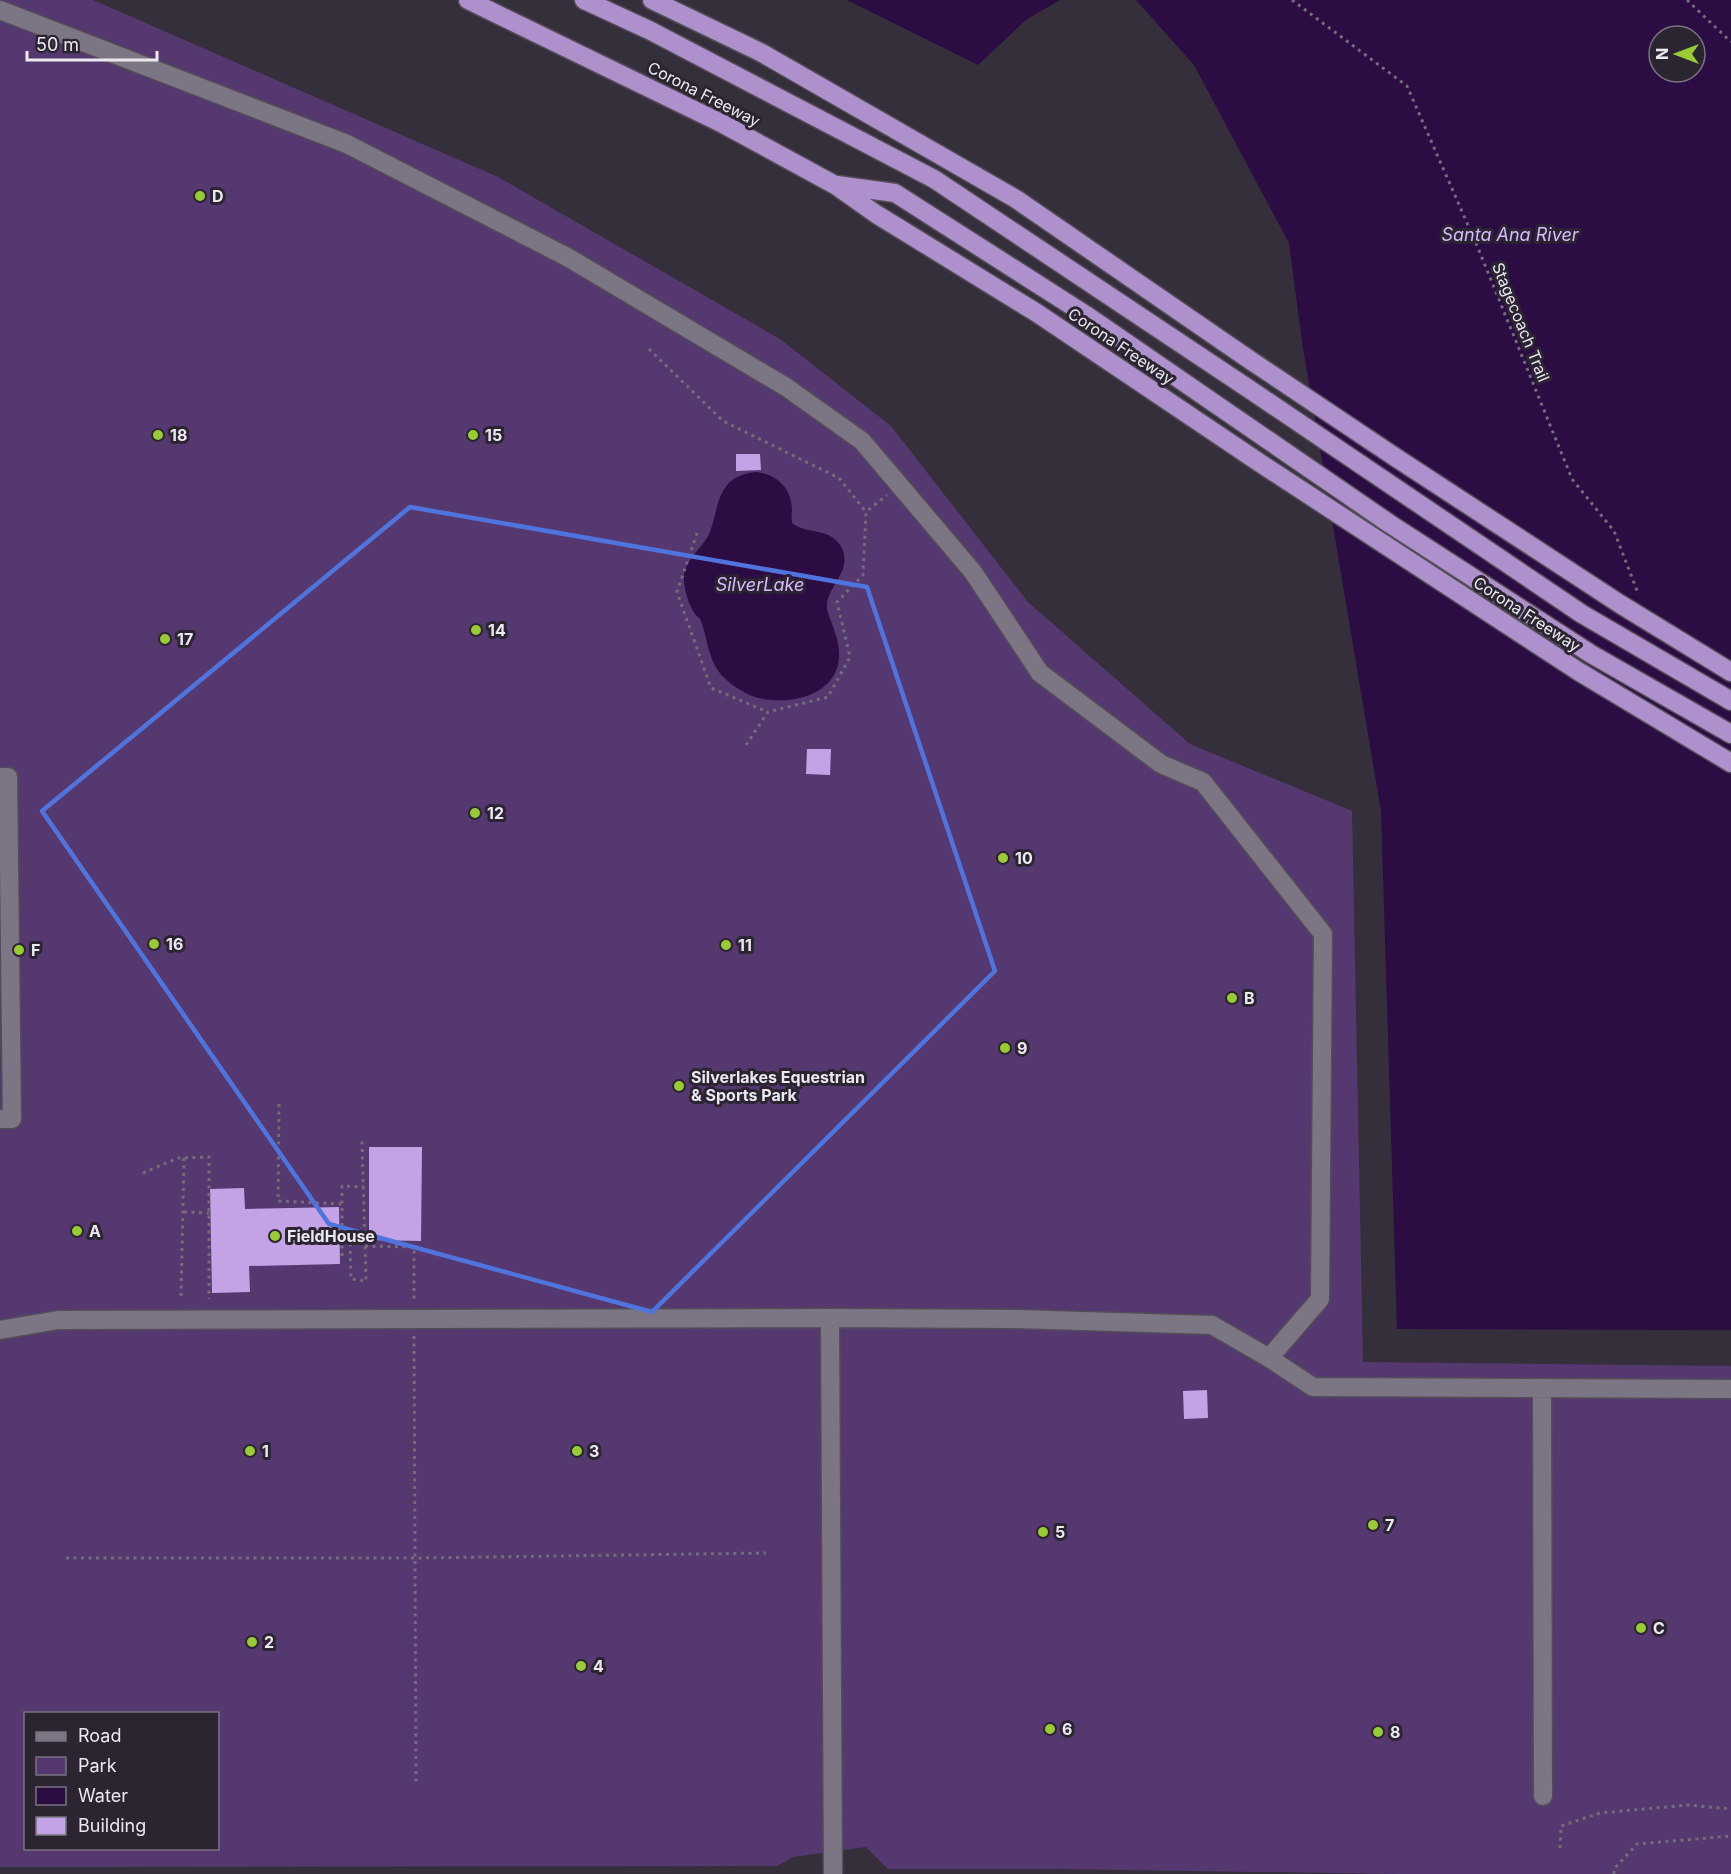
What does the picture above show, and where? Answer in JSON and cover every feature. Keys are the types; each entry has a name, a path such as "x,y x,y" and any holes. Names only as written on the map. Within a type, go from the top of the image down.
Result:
{"highway":[{"name":"Corona Freeway","path":"468,0 723,124 835,185 876,214 1037,313 1263,465 1578,671 1731,764"},
{"path":"584,0 649,30 934,179 1582,615 1731,701"},
{"path":"652,0 762,53 1016,199 1247,358 1620,604 1731,672"},
{"path":"835,185 895,193 1086,315 1390,524 1591,654 1731,734"}],"lane":[{"path":"0,10 347,144 569,258 786,387 862,441 973,572 1040,673 1161,764 1203,782 1323,934 1320,1299 1269,1358"},
{"path":"0,777 8,777 12,1119 0,1119"},
{"path":"830,1318 833,1874"},
{"path":"0,1330 58,1320 830,1318 1014,1319 1212,1325 1313,1387 1731,1389"},
{"path":"1542,1388 1543,1796"}],"path":[{"name":"Stagecoach Trail","path":"1292,0 1407,86 1478,248 1572,478 1614,531 1638,593"},
{"path":"1687,0 1731,42"},
{"path":"650,349 723,421 839,478 866,512 862,575 837,602 850,657 828,697 768,712 711,688 678,592 697,533"},
{"path":"866,512 900,485"},
{"path":"746,745 768,712"},
{"path":"279,1104 278,1201 343,1204"},
{"path":"342,1242 350,1244 351,1279 366,1281 362,1141"},
{"path":"181,1296 184,1157"},
{"path":"143,1173 178,1158 209,1157 209,1299"},
{"path":"342,1256 342,1186 364,1187"},
{"path":"184,1212 209,1213"},
{"path":"365,1246 414,1247 416,1784"},
{"path":"66,1558 415,1558 766,1553"},
{"path":"1560,1848 1561,1826 1600,1813 1688,1805 1731,1809"},
{"path":"1614,1874 1614,1869 1637,1844 1731,1836"}],"highlighted area":[{"path":"410,507 867,587 995,971 652,1312 329,1224 42,811"}],"green space":[{"name":"Silverlakes Equestrian & Sports Park","path":"0,0 93,0 498,177 780,339 891,426 1028,602 1190,744 1352,811 1363,1362 1731,1366 1731,1874 1400,1874 888,1869 866,1847 793,1857 777,1866 0,1867"}],"water":[{"path":"847,0 1060,0 1027,19 978,65"},
{"name":"Santa Ana River","path":"1136,0 1731,0 1731,1330 1397,1329 1381,811 1302,342 1289,243 1194,65"},
{"name":"SilverLake","path":"755,472 769,475 781,482 791,500 792,523 835,539 844,555 842,572 827,604 838,646 839,657 836,671 829,682 819,690 793,699 765,699 752,696 722,676 712,660 700,618 690,605 684,584 685,569 710,532 722,493 733,479"}],"building":[{"path":"736,454 760,454 761,470 736,471"},
{"path":"807,749 831,749 830,775 806,774"},
{"path":"369,1147 422,1147 421,1241 369,1240"},
{"name":"FieldHouse","path":"244,1188 245,1209 339,1207 340,1264 249,1266 250,1292 212,1293 210,1189"},
{"path":"1207,1390 1208,1418 1184,1419 1183,1391"}],"place":[{"name":"D","path":"200,196"},
{"name":"18","path":"158,435"},
{"name":"15","path":"473,435"},
{"name":"14","path":"476,630"},
{"name":"17","path":"165,639"},
{"name":"12","path":"475,813"},
{"name":"10","path":"1003,858"},
{"name":"16","path":"154,944"},
{"name":"11","path":"726,945"},
{"name":"F","path":"19,950"},
{"name":"B","path":"1232,998"},
{"name":"9","path":"1005,1048"},
{"name":"Silverlakes Equestrian & Sports Park","path":"679,1086"},
{"name":"A","path":"77,1231"},
{"name":"FieldHouse","path":"275,1236"},
{"name":"1","path":"250,1451"},
{"name":"3","path":"577,1451"},
{"name":"7","path":"1373,1525"},
{"name":"5","path":"1043,1532"},
{"name":"C","path":"1641,1628"},
{"name":"2","path":"252,1642"},
{"name":"4","path":"581,1666"},
{"name":"6","path":"1050,1729"},
{"name":"8","path":"1378,1732"}]}
